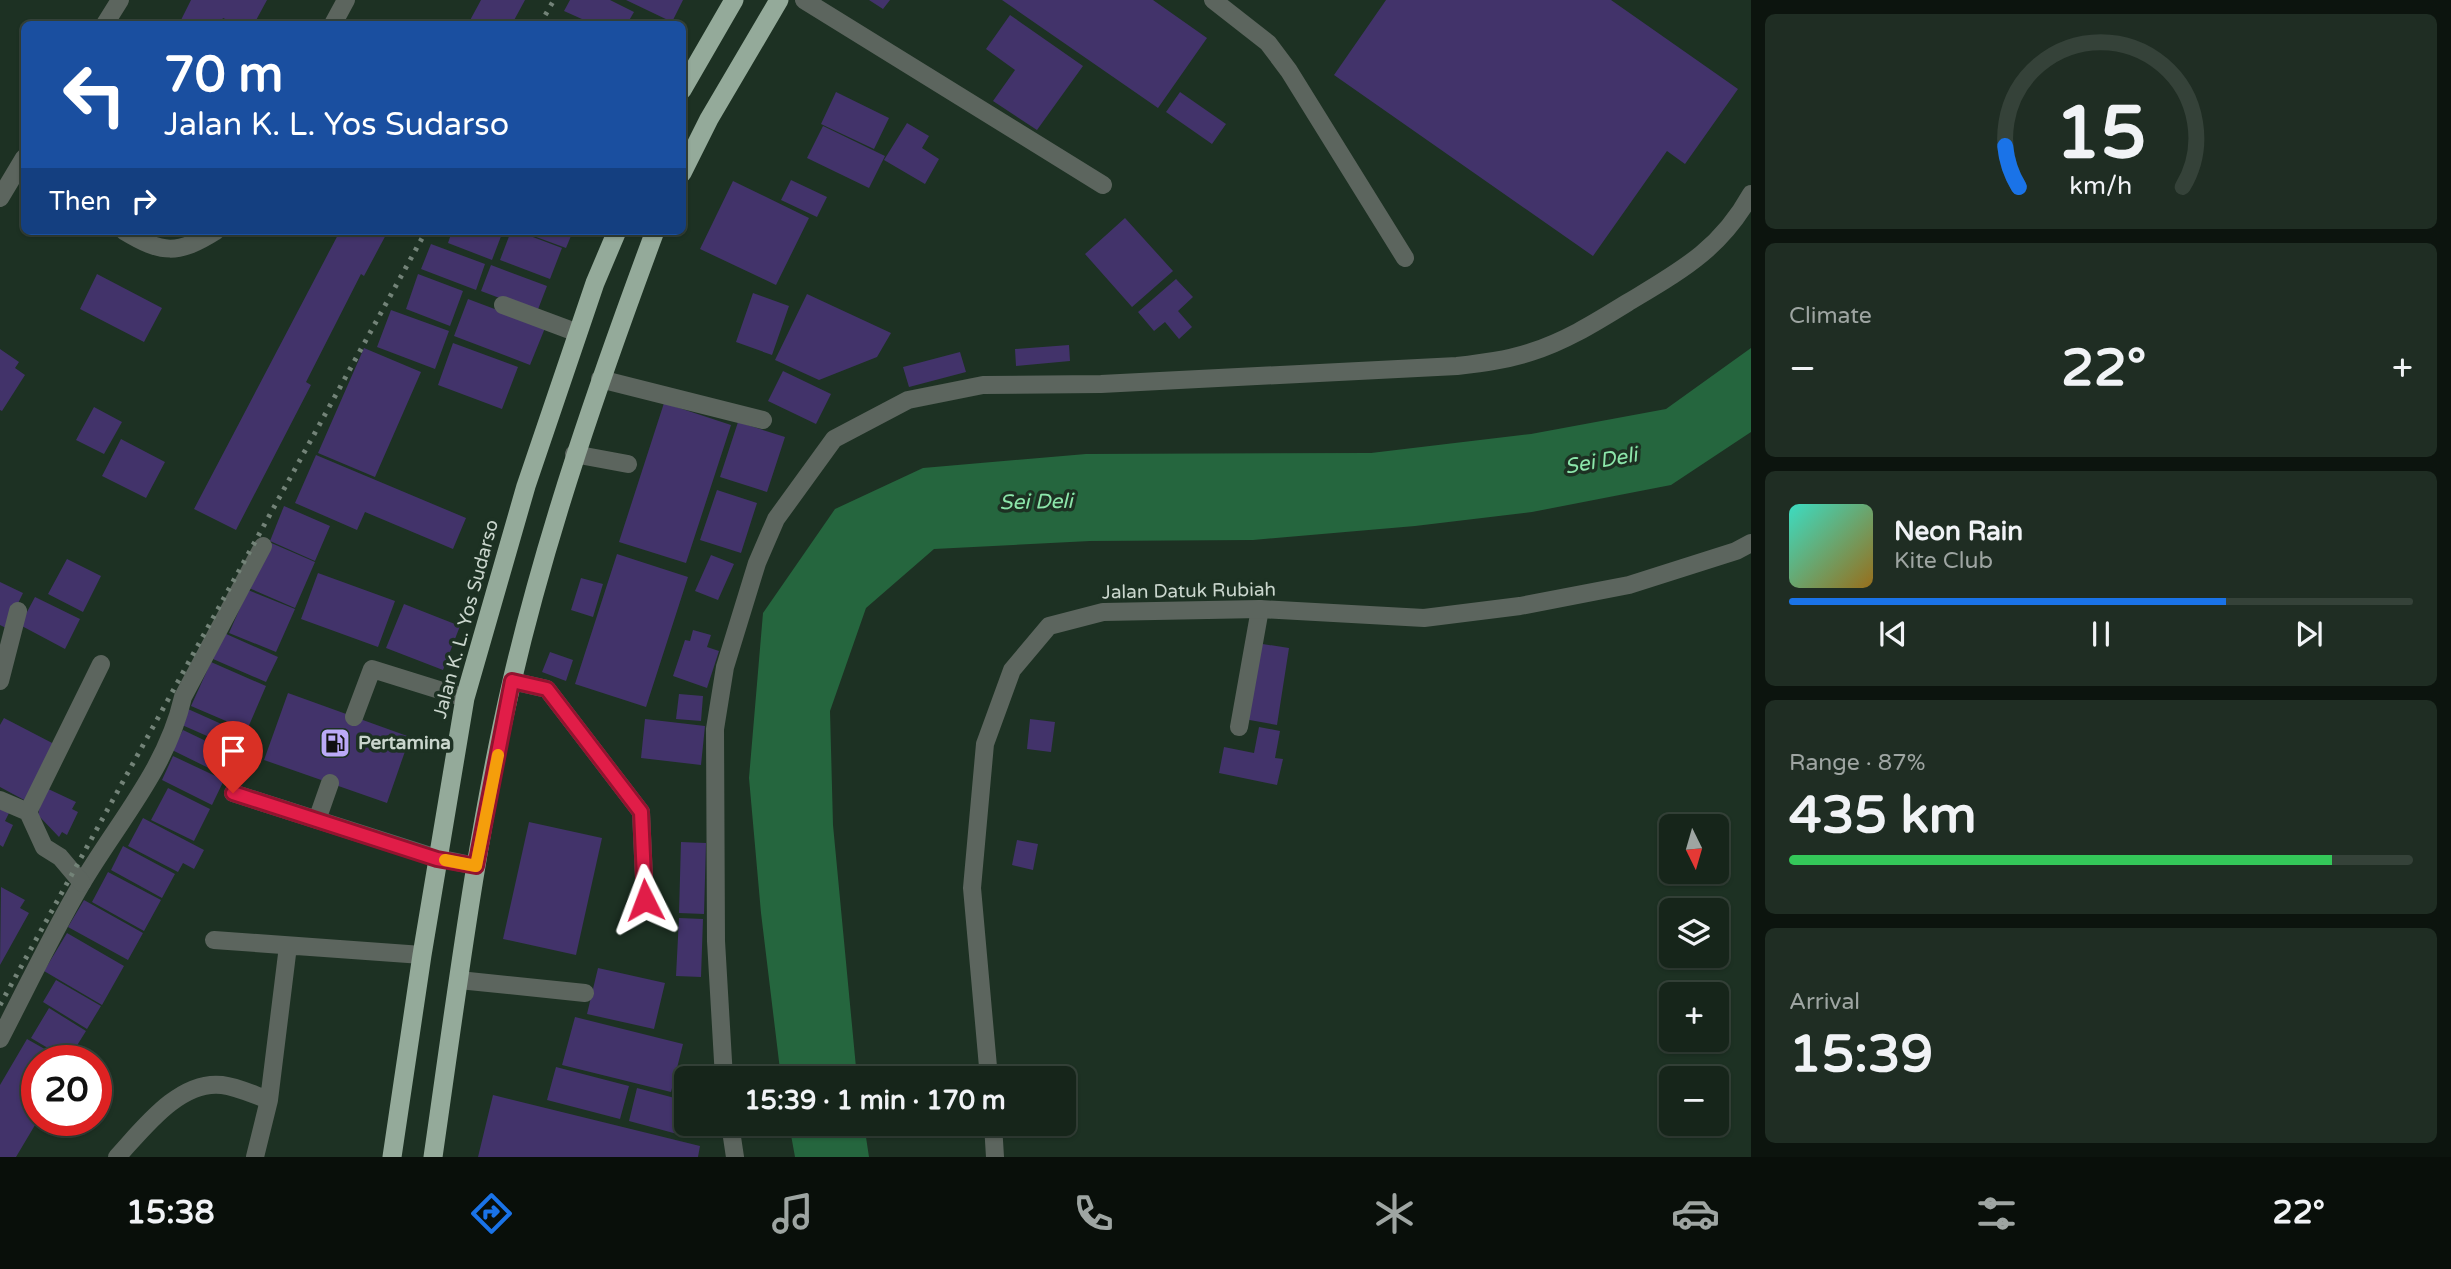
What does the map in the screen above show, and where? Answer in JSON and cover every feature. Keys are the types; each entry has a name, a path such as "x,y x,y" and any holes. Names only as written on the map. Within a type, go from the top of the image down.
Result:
{"highway":[{"path":"686,83 734,0"},
{"path":"686,165 709,119 779,0"},
{"name":"Jalan K. L. Yos Sudarso","path":"392,1157 437,859 465,698 526,486 578,333 615,235"},
{"path":"433,1157 476,866 512,681 575,454 654,235"}],"street":[{"path":"107,21 120,0"},
{"path":"335,21 346,0"},
{"path":"804,0 1102,185"},
{"path":"1213,0 1268,43 1289,71 1405,258"},
{"path":"0,198 21,168"},
{"path":"723,1066 716,941 717,716 729,653 757,563 776,519 834,439 908,400 984,385 1101,384 1457,366 1500,360 1533,351 1578,333 1694,263 1737,220 1751,194"},
{"path":"130,235 148,246 164,249 194,244 209,235"},
{"path":"503,304 578,333"},
{"path":"600,379 763,420"},
{"path":"575,454 628,464"},
{"name":"Jalan Datuk Rubiah","path":"988,1066 972,888 985,744 1012,670 1049,626 1103,612 1260,609 1424,618 1520,606 1629,585 1736,551 1751,543"},
{"path":"0,1039 82,883 167,748 177,724 183,697 263,546"},
{"path":"1239,727 1260,609"},
{"path":"0,681 18,611"},
{"path":"28,811 101,664"},
{"path":"354,718 372,669 465,698"},
{"path":"512,681 547,689 641,812 645,900"},
{"path":"317,820 331,783"},
{"path":"233,793 437,859 476,866"},
{"path":"0,800 28,811 44,847 60,857 82,883"},
{"path":"214,940 422,955"},
{"path":"255,1157 269,1100 288,946"},
{"path":"459,980 585,993"},
{"path":"117,1157 159,1111 195,1088 221,1085 269,1100"},
{"path":"732,1136 735,1157"},
{"path":"994,1136 995,1157"}],"water":[{"name":"Sei Deli","path":"1751,348 1751,432 1671,485 1532,512 1415,526 1253,540 1090,541 934,549 866,608 830,711 833,825 856,1066 780,1066 761,913 749,778 763,613 835,509 923,468 1086,454 1371,453 1531,434 1666,409"},
{"path":"791,1136 866,1136 869,1157 795,1157"}],"building":[{"path":"191,0 267,0 256,21 230,21 223,18 222,21 180,21"},
{"path":"481,0 525,0 514,21 470,21"},
{"path":"570,0 610,0 634,12 629,21 586,21 564,11"},
{"path":"626,0 683,0 672,21"},
{"path":"869,0 890,0 883,9"},
{"path":"1002,0 1153,0 1207,38 1158,108"},
{"path":"1386,0 1611,0 1738,89 1685,164 1667,151 1593,256 1334,75"},
{"path":"1010,15 1083,66 1037,130 993,101 1015,70 986,49"},
{"path":"836,92 889,118 874,149 821,124"},
{"path":"1180,92 1226,124 1212,144 1166,112"},
{"path":"907,123 929,136 922,148 939,159 925,184 884,160"},
{"path":"823,126 885,156 869,188 807,158"},
{"path":"791,180 827,197 817,217 781,200"},
{"path":"733,181 809,218 776,285 700,249"},
{"path":"1125,218 1173,271 1132,307 1085,254"},
{"path":"338,235 386,235 364,276 361,274 306,382 311,385 236,530 194,509"},
{"path":"451,235 501,235 492,260 448,243"},
{"path":"509,235 528,235 562,248 550,279 500,260"},
{"path":"531,235 571,235 566,248"},
{"path":"431,244 485,264 476,290 421,269"},
{"path":"491,265 547,286 537,312 481,291"},
{"path":"97,274 162,308 144,342 80,309"},
{"path":"418,274 463,291 450,326 406,309"},
{"path":"1176,279 1193,297 1178,311 1192,327 1179,339 1165,322 1154,331 1138,312"},
{"path":"753,293 789,306 772,355 736,342"},
{"path":"807,294 891,333 877,357 819,380 775,360"},
{"path":"468,299 545,328 530,365 454,336"},
{"path":"391,310 449,331 435,369 377,347"},
{"path":"453,343 518,367 502,409 438,385"},
{"path":"1069,345 1070,361 1016,366 1015,349"},
{"path":"364,348 421,372 375,477 318,453"},
{"path":"0,349 19,362 15,368 25,375 2,411 0,410"},
{"path":"960,352 966,372 909,387 903,367"},
{"path":"783,371 831,394 816,424 768,401"},
{"path":"664,403 731,425 686,563 619,542"},
{"path":"94,407 122,422 104,454 76,440"},
{"path":"738,422 785,437 767,492 720,477"},
{"path":"121,439 165,462 146,498 102,476"},
{"path":"316,455 466,518 453,549 365,512 357,530 295,503"},
{"path":"717,490 757,503 741,553 700,540"},
{"path":"284,506 330,526 315,561 270,541"},
{"path":"269,542 315,562 295,608 249,588"},
{"path":"617,554 688,577 646,707 575,684"},
{"path":"711,555 734,564 718,600 695,591"},
{"path":"67,559 101,576 83,612 48,594"},
{"path":"318,573 395,601 378,647 301,619"},
{"path":"581,578 603,584 593,617 571,610"},
{"path":"0,582 23,593 6,628 0,625"},
{"path":"248,590 295,609 276,652 229,633"},
{"path":"35,597 80,619 65,649 20,625"},
{"path":"404,604 460,626 443,670 386,648"},
{"path":"693,630 711,635 707,647 719,651 707,688 673,676 685,640 690,641"},
{"path":"224,633 278,657 266,682 213,659"},
{"path":"1256,643 1289,648 1277,725 1244,719"},
{"path":"550,652 573,660 566,681 542,672"},
{"path":"211,662 266,686 247,730 191,706"},
{"path":"288,693 410,737 387,803 264,760"},
{"path":"679,694 703,696 701,721 676,719"},
{"path":"188,709 246,735 239,750 182,725"},
{"path":"4,718 56,745 26,801 0,787 0,725"},
{"path":"645,719 705,726 701,765 641,758"},
{"path":"1030,719 1055,722 1051,752 1027,749"},
{"path":"1259,727 1280,731 1275,758 1283,759 1277,785 1219,773 1224,747 1254,753"},
{"path":"183,730 235,755 225,776 172,750"},
{"path":"173,756 224,780 212,805 162,780"},
{"path":"44,787 76,802 72,809 78,812 67,835 62,832 59,837 38,815"},
{"path":"168,788 210,809 194,841 151,820"},
{"path":"0,803 11,809 5,821 13,825 3,847 0,845"},
{"path":"143,818 204,850 194,869 183,863 178,872 128,846"},
{"path":"529,822 602,838 576,955 503,939"},
{"path":"1017,840 1038,844 1033,870 1012,865"},
{"path":"681,842 706,843 704,914 679,913"},
{"path":"123,846 175,874 162,898 111,870"},
{"path":"108,872 161,900 144,931 92,902"},
{"path":"1,887 25,900 20,908 29,913 0,965"},
{"path":"84,900 143,933 128,960 68,927"},
{"path":"679,918 703,919 701,977 676,976"},
{"path":"67,933 124,966 102,1005 44,971"},
{"path":"598,968 665,983 654,1029 587,1014"},
{"path":"56,980 101,1006 87,1029 43,1002"},
{"path":"49,1008 86,1031 77,1045 43,1045 31,1038"},
{"path":"575,1017 683,1044 678,1066 674,1066 671,1092 562,1065"},
{"path":"27,1039 38,1045 23,1045"},
{"path":"21,1049 21,1136 28,1136 16,1157 0,1157 0,1085"},
{"path":"556,1067 629,1086 620,1119 547,1100"},
{"path":"637,1088 674,1098 674,1133 629,1121"},
{"path":"493,1095 700,1146 698,1157 478,1157"}],"railway":[{"path":"542,21 554,0"},
{"path":"0,1005 424,235"}],"slow traffic":[{"path":"445,860 476,866 498,755"}],"place":[{"name":"Pertamina","path":"335,743"}],"route":[{"path":"233,793 437,859 476,866 512,681 547,689 641,812 645,900"}]}
